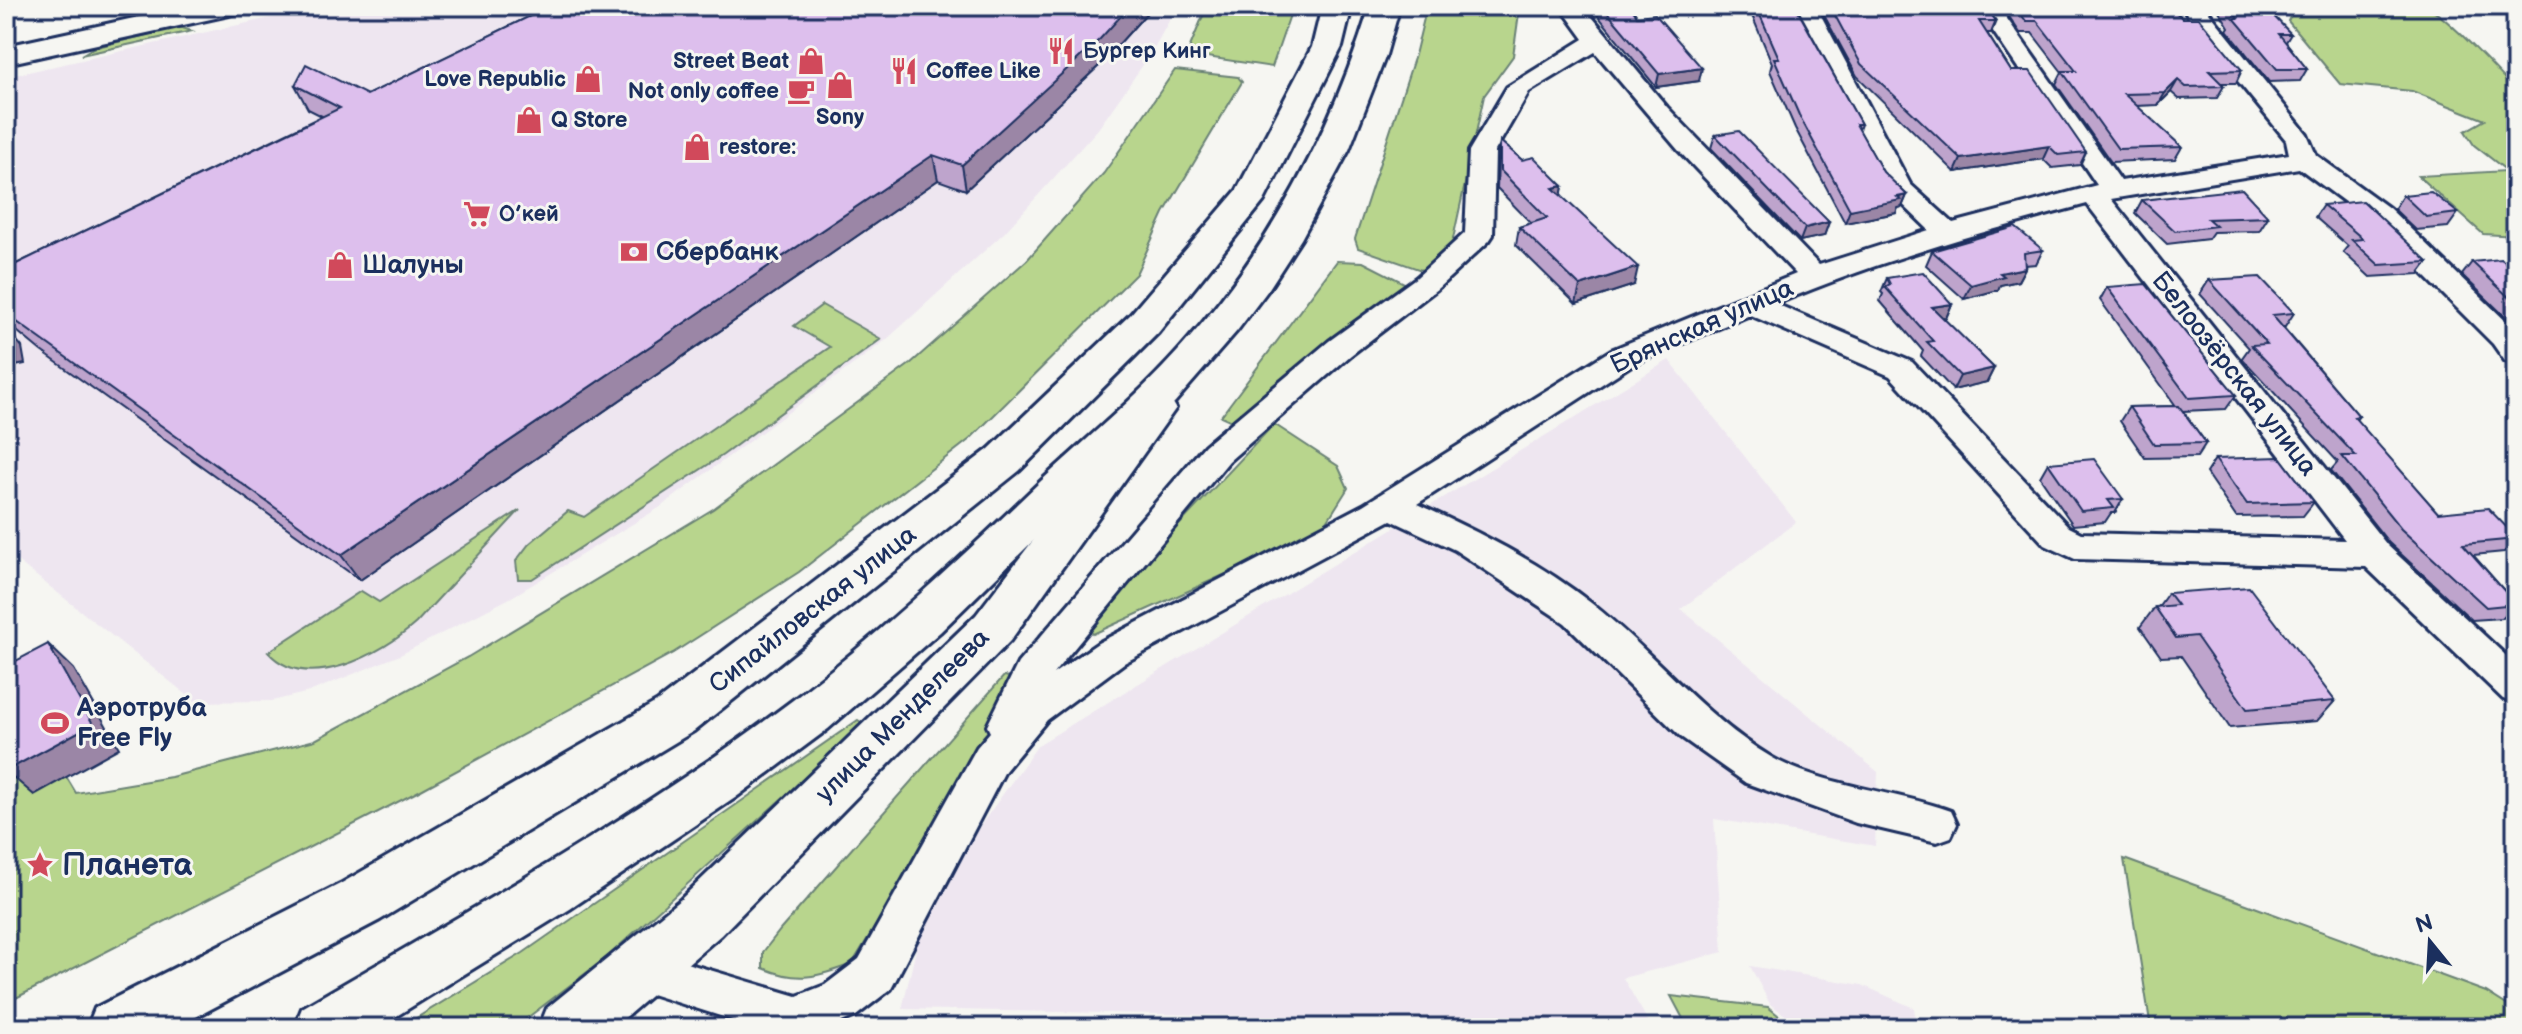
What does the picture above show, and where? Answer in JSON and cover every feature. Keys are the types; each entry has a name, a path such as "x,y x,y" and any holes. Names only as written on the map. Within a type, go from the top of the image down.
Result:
{"main road":[{"path":"6,55 229,6"},
{"name":"Сипайловская улица","path":"116,1028 360,902 676,716 1004,460 1144,324 1252,194 1327,47 1337,6"},
{"path":"323,1028 591,867 773,743 935,611 1191,361 1276,252 1334,150 1373,50 1385,6"},
{"name":"улица Менделеева","path":"568,1028 701,917 993,628 1191,361"}],"street":[{"path":"1571,6 1694,155 1815,277"},
{"path":"1805,6 1899,188 1948,233"},
{"name":"Белоозёрская улица","path":"1987,6 2103,192 2375,554 2516,688"},
{"path":"2193,6 2206,27 2298,139 2304,159 2379,214 2504,337 2516,354"},
{"path":"639,970 797,1018 840,1001 875,974 991,759 1031,674 1217,453 1340,348 1427,283 1479,235 1482,151 1519,87 1597,41"},
{"name":"Брянская улица","path":"991,759 1033,709 1111,653 1389,505 1622,357 1815,277 1948,233 2103,192 2304,159"},
{"path":"1751,304 1901,369 2057,536 2075,546 2375,554"},
{"path":"1389,505 1467,541 1578,613 1695,726 1760,771 1856,805 1937,824"}],"shaded area":[{"path":"323,6 1177,6 1152,52 1098,129 1004,233 885,341 659,508 510,598 400,655 309,692 272,701 196,702 6,552 6,77"},
{"path":"1669,360 1796,522 1681,609 1878,772 1875,846 1714,819 1723,952 1623,978 1652,1028 1564,1028 1559,1022 902,1009 928,899 1038,745"},
{"path":"1750,966 1862,985 1914,1008 1917,1028 1803,1028 1770,1004"}],"green space":[{"path":"2386,4 2431,10 2488,61 2516,92 2516,236 2483,234 2418,176 2507,171 2474,145 2465,131 2485,120 2412,91 2340,84 2288,21 2295,6"},
{"path":"1207,6 1293,6 1272,67 1187,54"},
{"path":"1427,6 1520,6 1513,56 1484,96 1450,253 1424,271 1358,248 1355,239 1415,55"},
{"path":"179,27 192,31 81,55 93,48"},
{"path":"1175,70 1238,77 1242,82 1164,213 1136,274 970,439 799,572 673,653 421,790 6,1003 6,677 76,793 171,777 315,740 468,657 713,509 910,364 1027,260 1104,173"},
{"path":"1337,261 1363,262 1408,285 1309,358 1232,421 1221,416"},
{"path":"822,305 881,339 723,455 532,579 518,579 516,561 529,544 568,511 584,517 830,347 794,326"},
{"path":"1274,424 1338,466 1348,488 1321,531 1093,634 1085,625"},
{"path":"520,510 416,623 384,647 344,665 323,670 302,670 284,664 268,652 361,591 379,602"},
{"path":"1004,676 1015,678 974,765 852,964 797,977 763,968 763,952 781,929"},
{"path":"858,720 864,724 607,957 514,1028 400,1028 523,953"},
{"path":"2124,859 2486,992 2516,1011 2516,1028 2151,1028"},
{"path":"1671,996 1768,1007 1794,1028 1688,1028"}],"building":[{"path":"551,6 1130,6 1100,39 962,165 933,155 341,555 6,314 6,269 340,108 295,85 306,64 367,95"},
{"path":"1602,6 1630,6 1637,16 1655,14 1702,68 1659,74"},
{"path":"1756,6 1795,6 1861,124 1856,124 1883,172 1907,195 1897,197 1901,200 1850,210 1799,115"},
{"path":"1830,6 1985,6 1996,21 1979,21 2011,71 2030,71 2086,152 2058,155 2049,146 1961,159 1861,64"},
{"path":"2015,6 2169,6 2182,18 2199,18 2242,70 2209,71 2224,86 2186,87 2178,80 2165,93 2124,94 2182,147 2118,149 2062,71 2076,71 2037,21 2026,21"},
{"path":"2231,6 2264,6 2291,34 2279,34 2307,69 2277,69 2234,18 2238,18"},
{"path":"1739,131 1829,222 1805,228 1715,135"},
{"path":"1500,141 1522,160 1534,157 1563,186 1553,188 1638,267 1580,286 1519,227 1547,218 1500,170"},
{"path":"2242,189 2268,217 2208,219 2216,226 2175,231 2142,200"},
{"path":"2431,192 2458,213 2426,217 2403,195"},
{"path":"2363,201 2428,262 2379,265 2352,240 2363,239 2323,205"},
{"path":"2015,227 2043,250 2024,253 2025,268 2000,273 2004,276 1971,285 1932,251"},
{"path":"2501,259 2516,270 2516,304 2472,262"},
{"path":"1923,272 1952,304 1932,307 1994,368 1960,376 1927,342 1933,341 1885,287 1890,284 1887,278"},
{"path":"2260,277 2294,313 2272,315 2359,416 2354,417 2438,513 2488,508 2516,537 2463,544 2516,604 2486,607 2401,529 2342,456 2356,456 2251,345 2267,344 2209,280"},
{"path":"2146,284 2236,395 2189,398 2107,287"},
{"path":"2179,406 2206,443 2154,444 2129,407"},
{"path":"2280,457 2314,502 2247,504 2215,459"},
{"path":"2094,459 2123,499 2108,500 2114,508 2081,511 2048,463"},
{"path":"2249,587 2335,701 2247,709 2196,636 2176,638 2155,607 2177,605 2168,593"},
{"path":"48,644 93,724 6,771 6,666"}],"place":[{"name":"Бургер Кинг","path":"1061,51"},
{"name":"Street Beat","path":"811,61"},
{"name":"Coffee Like","path":"904,71"},
{"name":"Love Republic","path":"588,79"},
{"name":"Sony","path":"840,85"},
{"name":"Not only coffee","path":"801,91"},
{"name":"Q Store","path":"529,120"},
{"name":"restore:","path":"697,147"},
{"name":"О’кей","path":"477,214"},
{"name":"Сбербанк","path":"634,252"},
{"name":"Шалуны","path":"340,265"},
{"name":"Аэротруба Free Fly","path":"55,723"},
{"name":"Планета","path":"40,865"}]}
